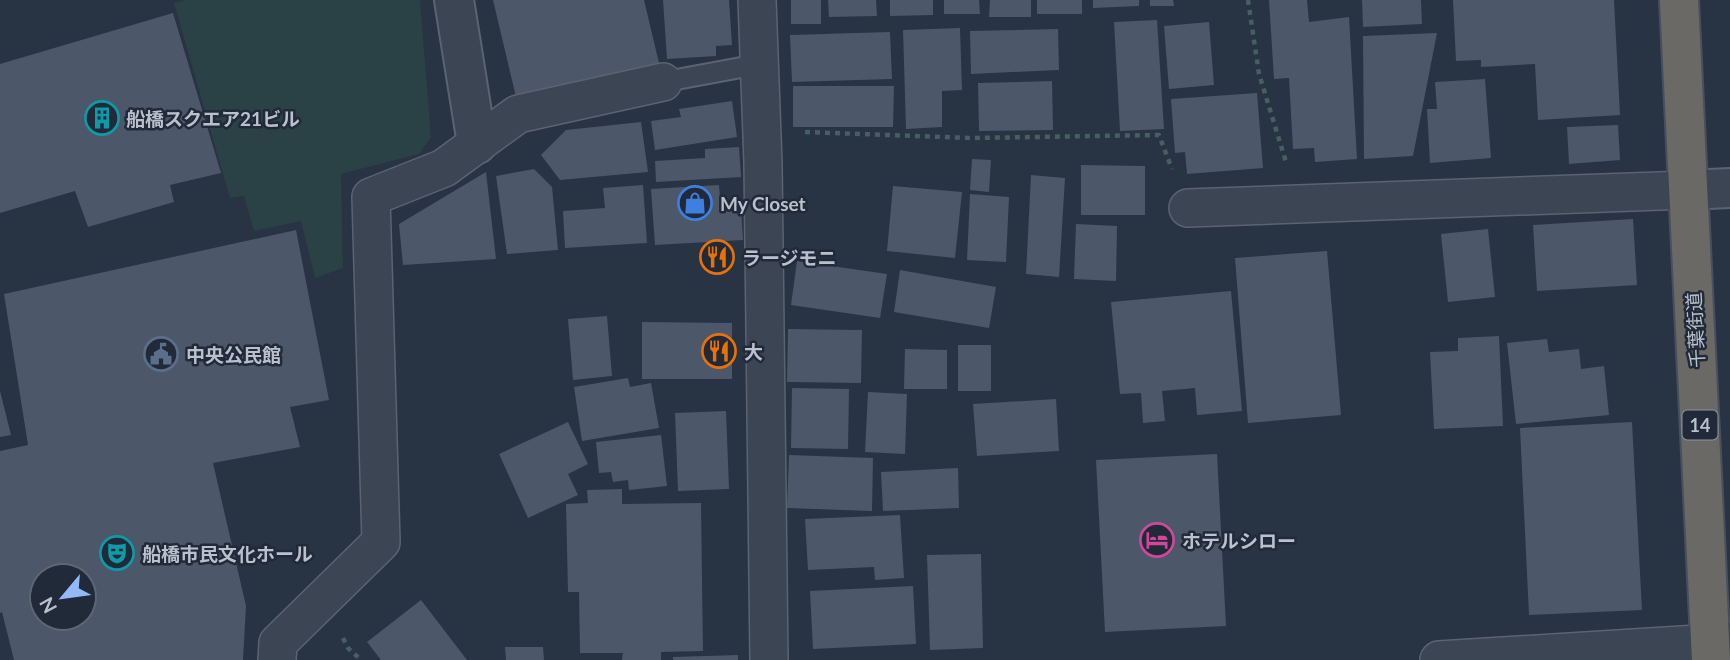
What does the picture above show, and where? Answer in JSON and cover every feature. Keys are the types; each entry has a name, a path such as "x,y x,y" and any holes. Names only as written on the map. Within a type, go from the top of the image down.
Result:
{"highway":[{"name":"千葉街道","path":"1679,0 1688,190 1717,649"}],"street":[{"path":"454,0 477,144"},
{"path":"757,0 762,130 769,660"},
{"path":"277,660 278,643 381,542 371,197 444,168 518,114 663,82"},
{"path":"1188,208 1730,188"},
{"path":"1439,660 1717,649"}],"lane":[{"path":"663,82 760,64"}],"path":[{"path":"1248,0 1259,74 1299,204"},
{"path":"762,130 971,138 1159,135 1188,208"}],"green space":[{"path":"185,0 420,0 431,137 419,154 341,174 343,268 315,278 301,221 254,231 244,196 230,198 174,3"}],"building":[{"path":"493,0 644,0 659,63 516,97"},
{"path":"663,0 729,0 732,45 716,46 716,56 667,59"},
{"path":"791,0 821,0 821,24 791,24"},
{"path":"828,0 876,0 877,16 829,17"},
{"path":"890,0 933,0 933,15 890,16"},
{"path":"944,0 979,0 980,14 944,14"},
{"path":"990,0 1031,0 1031,17 989,17"},
{"path":"1037,0 1082,0 1082,14 1037,14"},
{"path":"1093,0 1139,0 1139,6 1093,8"},
{"path":"1150,0 1173,0 1174,6 1150,6"},
{"path":"1269,0 1307,0 1309,22 1349,17 1357,159 1315,162 1314,148 1293,149 1289,78 1274,79"},
{"path":"1362,0 1421,0 1422,24 1363,27"},
{"path":"1453,0 1614,0 1620,115 1538,120 1535,64 1481,67 1481,60 1456,61"},
{"name":"船橋スクエア21ビル","path":"173,13 221,173 170,185 174,202 88,227 75,191 0,213 0,64"},
{"path":"1157,20 1164,129 1120,131 1114,22"},
{"path":"1209,22 1214,85 1169,89 1164,26"},
{"path":"960,28 962,90 942,91 942,127 906,129 903,30"},
{"path":"1058,29 1059,70 971,74 970,31"},
{"path":"890,32 892,79 792,82 790,35"},
{"path":"1437,33 1413,156 1364,159 1363,36"},
{"path":"1485,79 1491,158 1430,163 1427,109 1437,109 1435,82"},
{"path":"1052,81 1053,130 979,131 978,83"},
{"path":"793,86 894,86 893,127 793,127"},
{"path":"1257,93 1263,168 1187,174 1185,152 1175,153 1171,99"},
{"path":"732,101 737,137 655,150 651,121 681,117 679,109"},
{"path":"641,122 648,172 560,180 541,155 566,130"},
{"path":"1618,125 1620,160 1569,164 1567,127"},
{"path":"739,147 741,177 656,182 655,161 705,158 705,149"},
{"path":"972,159 991,160 989,192 970,190"},
{"path":"1081,165 1145,166 1145,215 1081,215"},
{"path":"534,169 552,187 558,250 507,254 496,176"},
{"path":"486,172 496,259 403,265 399,224"},
{"path":"1031,175 1065,178 1059,277 1026,274"},
{"path":"643,185 647,243 565,248 563,211 605,208 603,188"},
{"path":"719,185 721,211 741,209 743,240 655,245 651,189"},
{"path":"893,186 962,192 955,258 887,251"},
{"path":"970,194 1009,197 1006,262 967,260"},
{"path":"1633,219 1637,285 1537,291 1533,225"},
{"path":"1076,224 1117,226 1116,281 1074,279"},
{"path":"1488,229 1495,297 1448,302 1441,234"},
{"path":"296,230 329,400 290,407 300,447 213,463 246,606 243,660 14,660 2,612 0,613 0,451 28,445 4,294"},
{"path":"1327,251 1341,415 1248,423 1235,258"},
{"path":"797,261 887,274 880,318 791,305"},
{"path":"900,270 996,287 989,328 894,312"},
{"path":"1231,291 1242,411 1197,415 1195,388 1162,391 1165,421 1143,423 1141,393 1120,394 1111,302"},
{"path":"607,316 612,376 573,380 568,319"},
{"path":"642,322 732,323 732,379 642,379"},
{"path":"788,329 862,330 861,383 787,382"},
{"path":"1499,336 1503,426 1434,429 1430,352 1458,351 1458,338"},
{"path":"1547,339 1549,352 1579,349 1581,369 1604,366 1609,415 1516,424 1507,343"},
{"path":"958,345 991,345 991,391 958,391"},
{"path":"905,349 947,350 947,389 904,389"},
{"path":"628,378 630,387 651,383 659,428 582,441 574,387"},
{"path":"792,388 849,389 848,449 791,448"},
{"path":"0,391 11,435 0,437"},
{"path":"868,392 907,394 905,454 865,452"},
{"path":"1056,399 1059,451 977,456 973,404"},
{"path":"726,411 729,489 678,491 675,413"},
{"path":"568,422 588,464 568,474 578,495 528,518 499,454"},
{"path":"1632,422 1642,610 1529,615 1520,428"},
{"path":"661,435 667,486 629,490 628,480 613,482 611,472 599,473 596,442"},
{"path":"1217,454 1226,626 1105,632 1096,460"},
{"path":"789,455 873,458 872,511 787,508"},
{"path":"958,468 959,508 883,511 881,472"},
{"path":"622,489 622,504 701,503 703,651 661,652 661,660 622,660 623,653 580,653 579,592 568,592 566,504 588,503 587,490"},
{"path":"900,515 904,578 875,580 874,567 808,570 805,519"},
{"path":"981,554 983,648 930,650 927,555"},
{"path":"913,586 916,644 813,649 810,591"},
{"path":"421,600 467,660 381,660 367,642"},
{"path":"505,647 543,647 544,660 506,660"},
{"path":"738,655 738,660 673,660 673,657"}],"place":[{"name":"船橋スクエア21ビル","path":"102,118"},
{"name":"My Closet","path":"695,203"},
{"name":"ラージモニ","path":"717,257"},
{"name":"大","path":"719,351"},
{"name":"中央公民館","path":"161,354"},
{"name":"ホテルシロー","path":"1157,540"},
{"name":"船橋市民文化ホール","path":"117,553"}]}
